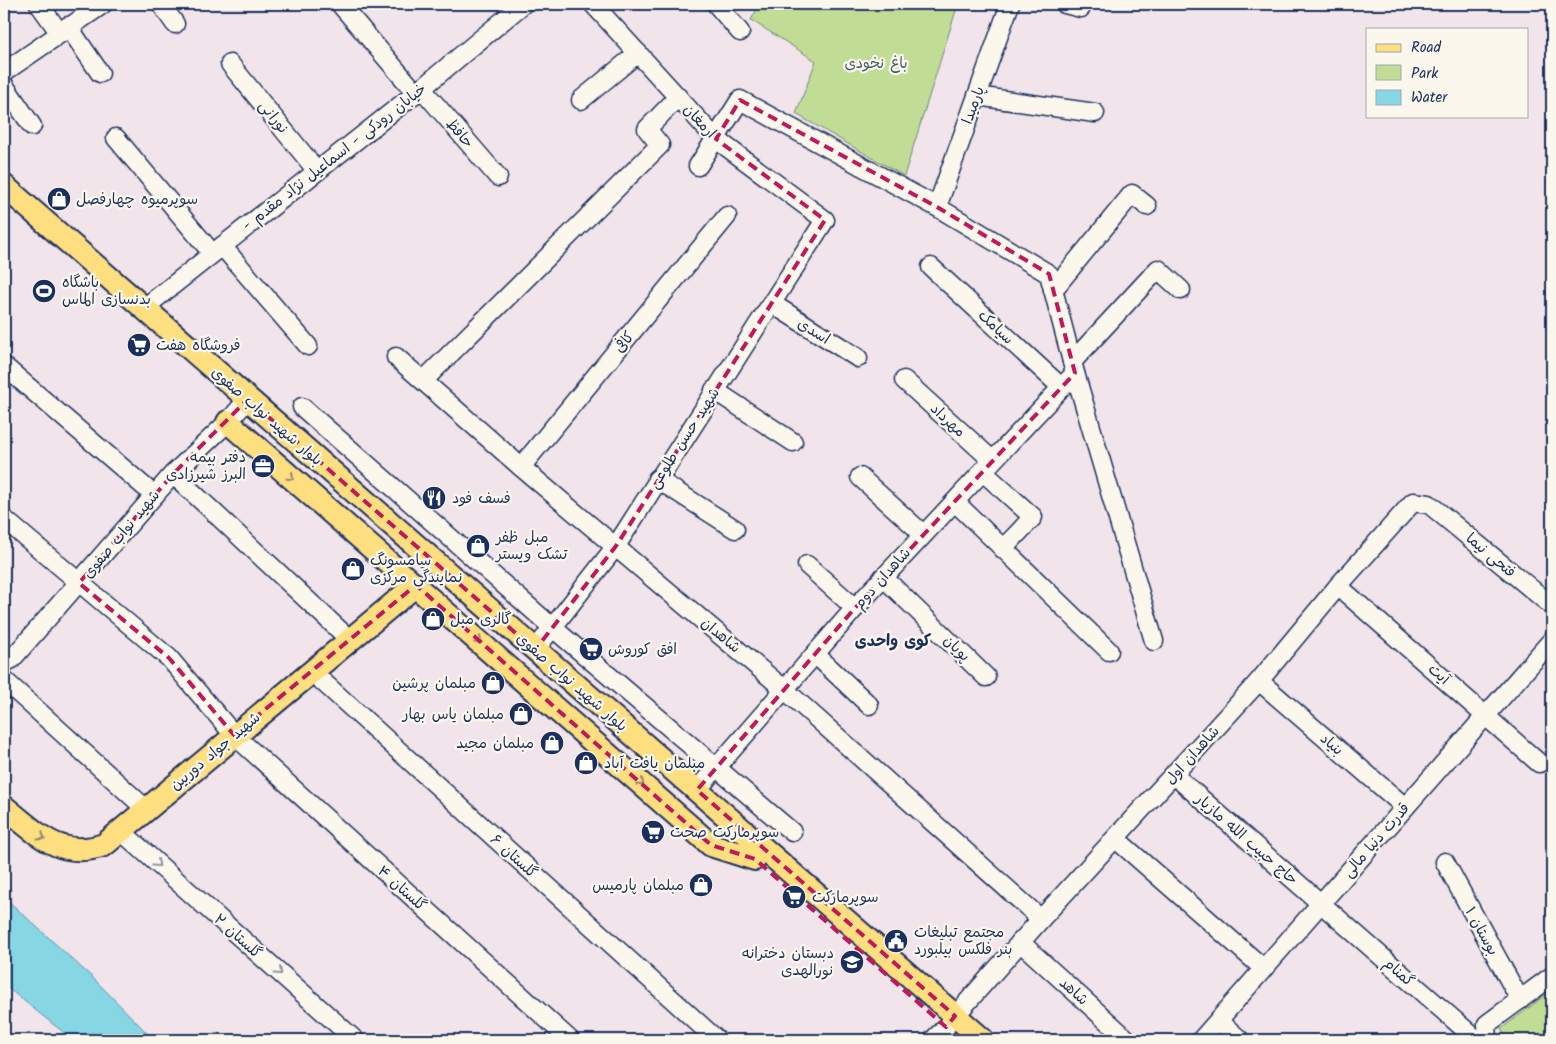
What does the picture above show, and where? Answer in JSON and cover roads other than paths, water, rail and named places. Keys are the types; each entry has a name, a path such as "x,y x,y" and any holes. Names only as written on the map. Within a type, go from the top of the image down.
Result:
{"main road":[{"name":"بلوار شهید نواب صفوی","path":"4,186 144,308 238,409 535,650 697,790 949,1031"},
{"name":"بلوار شهید نواب صفوی","path":"4,200 238,409 755,859 949,1031 983,1040"},
{"path":"238,409 416,585 711,845 755,859"},
{"name":"شهید جواد دوربین","path":"4,807 38,835 64,849 88,850 104,845 416,585"}],"street":[{"path":"39,4 64,29 100,73"},
{"path":"4,72 103,4"},
{"path":"161,4 175,24"},
{"name":"حافظ","path":"340,4 498,177"},
{"name":"ارمغان","path":"592,4 716,138 825,220"},
{"path":"716,4 740,32"},
{"name":"پارمیدا","path":"936,207 1010,4"},
{"name":"- خیابان رودکی - اسماعیل نژاد مقدم","path":"144,308 419,91 516,6"},
{"path":"582,100 638,53"},
{"name":"نورانی","path":"230,64 317,171"},
{"path":"4,85 32,126"},
{"path":"977,96 1095,113"},
{"path":"424,380 660,145 647,130 678,97"},
{"path":"698,166 740,100 936,207 1049,274 1073,367 1154,641"},
{"path":"116,138 308,346"},
{"path":"1053,290 1132,194 1147,206"},
{"name":"کافی","path":"522,467 727,216"},
{"name":"شهید حسن طلوعی","path":"535,650 616,546 714,390 825,220"},
{"name":"سیامک","path":"931,267 1060,386"},
{"name":"شاهدان دوم","path":"697,790 855,608 1060,386 1073,367 1158,269 1181,290"},
{"name":"اسدی","path":"771,303 858,358"},
{"name":"شاهدان","path":"396,357 522,467 785,690 1041,919"},
{"path":"4,366 154,495"},
{"name":"مهرداد","path":"904,380 1033,517 1003,549"},
{"path":"714,390 793,442"},
{"path":"302,407 553,628 792,832"},
{"name":"شهید نواب صفوی","path":"4,663 12,659 80,583 172,474 238,409"},
{"path":"172,474 349,639"},
{"path":"860,477 923,534"},
{"path":"657,479 735,529"},
{"path":"954,502 1109,651"},
{"name":"شاهدان اول","path":"949,1031 1020,942 1259,681 1338,586 1413,502 1429,504"},
{"name":"فتحی نیما","path":"1429,504 1552,606"},
{"name":"گلستان ۴","path":"4,519 169,658 234,735 570,1040"},
{"path":"807,565 855,608"},
{"name":"پویان","path":"884,577 986,677"},
{"name":"آیت","path":"1338,586 1539,763"},
{"name":"قدرت دنیا مالی","path":"1201,1040 1552,640"},
{"path":"815,654 869,705"},
{"name":"گلستان ۶","path":"311,671 718,1040"},
{"path":"4,680 147,810"},
{"name":"بنیاد","path":"1259,681 1405,807"},
{"name":"حاج حبیب الله مازیار","path":"1174,775 1320,903"},
{"name":"گلستان ۲","path":"121,831 355,1040"},
{"path":"1116,839 1263,968"},
{"name":"بوستان ۱","path":"1445,862 1520,1000"},
{"name":"گمنام","path":"1320,903 1477,1040"},
{"name":"شاهد","path":"1020,942 1128,1040"},
{"path":"1488,1040 1487,1024 1552,976"},
{"path":"1219,1021 1240,1040"}],"water":[{"path":"4,897 95,980 154,1040 73,1040 4,985"}],"place":[{"name":"سوپرمیوه چهارفصل","path":"59,199"},
{"name":"باشگاه بدنسازی الماس","path":"44,291"},
{"name":"فروشگاه هفت","path":"139,345"},
{"name":"دفتر بیمه البرز شیرزادی","path":"263,466"},
{"name":"فسف فود","path":"434,498"},
{"name":"مبل ظفر تشک ویستر","path":"478,546"},
{"name":"سامسونگ نمایندگی مرکزی","path":"353,569"},
{"name":"گالری مبل","path":"433,619"},
{"name":"افق کوروش","path":"591,649"},
{"name":"مبلمان پرشین","path":"493,683"},
{"name":"مبلمان یاس بهار","path":"521,714"},
{"name":"مبلمان مجید","path":"552,743"},
{"name":"مبلمان یافت آباد","path":"586,763"},
{"name":"سوپرمارکت صحت","path":"653,832"},
{"name":"مبلمان پارمیس","path":"701,885"},
{"name":"سوپرمارکت","path":"794,897"},
{"name":"مجتمع تبلیغات بنر فلکس بیلبورد","path":"896,941"},
{"name":"دبستان دخترانه نورالهدی","path":"852,962"}],"district":[{"name":"کوی واحدی","path":"893,640"}],"park label":[{"name":"باغ نخودی","path":"876,63"}]}
